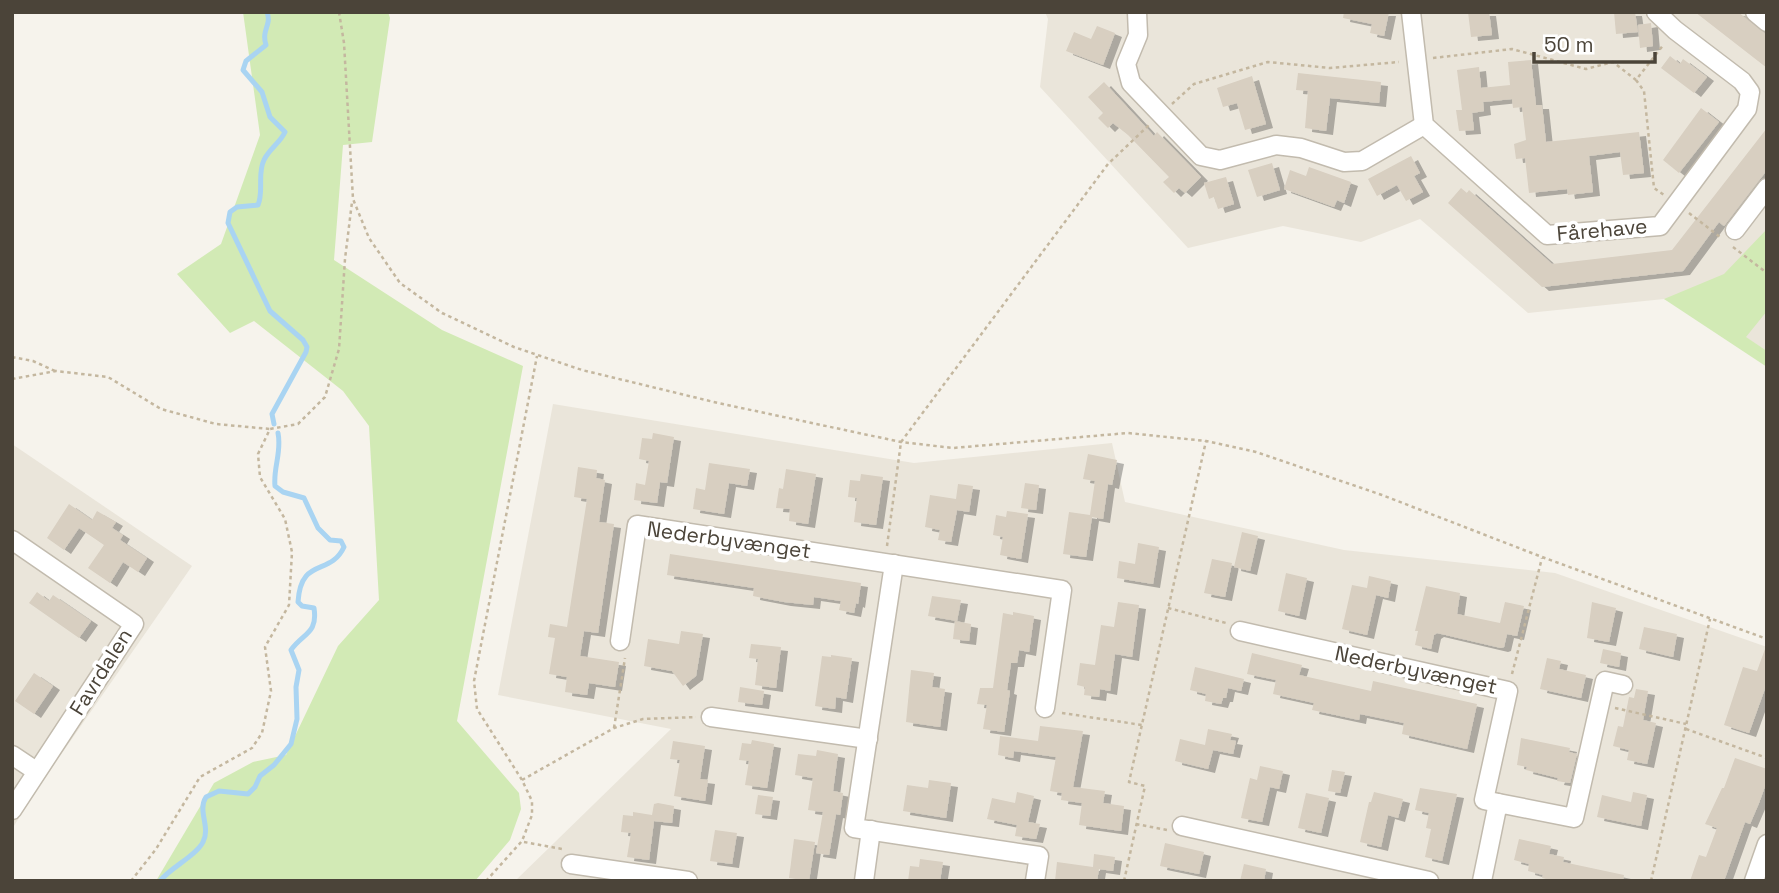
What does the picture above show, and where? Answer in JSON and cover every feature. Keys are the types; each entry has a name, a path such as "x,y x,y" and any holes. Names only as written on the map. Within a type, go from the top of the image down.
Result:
{"street":[{"path":"1137,12 1138,35 1126,64 1131,83 1201,156 1220,160 1276,145 1301,148 1344,162 1362,161 1424,125 1411,12"},
{"name":"Fårehave","path":"1424,125 1547,235 1660,226 1758,91 1675,30 1656,12"},
{"path":"1755,12 1767,22"},
{"path":"1735,230 1767,188"},
{"name":"Nederbyvænget","path":"620,641 637,525 1062,590 1045,708"},
{"name":"Favrdalen","path":"12,540 134,625 12,810"},
{"path":"889,563 868,739 854,828 1039,856 1035,881"},
{"name":"Nederbyvænget","path":"1240,631 1508,691 1484,800 1499,803"},
{"path":"1482,881 1499,803 1574,818 1605,681 1623,685"},
{"path":"711,717 868,739"},
{"path":"12,755 36,771"},
{"path":"1182,826 1429,881"},
{"path":"864,881 871,830"},
{"path":"1754,881 1766,849"},
{"path":"570,864 688,881"}],"path":[{"path":"12,379 56,372 108,377 161,409 216,424 270,429 298,425 325,397 339,349 345,259 353,199 340,12"},
{"path":"1636,80 1644,91 1654,188 1677,204"},
{"path":"353,199 369,238 400,283 442,313 537,356 582,370 718,403 901,442 953,447 1128,433 1206,441 1256,452 1767,639"},
{"path":"486,881 522,841 532,815 532,801 522,780 477,709 474,681 537,356"},
{"path":"12,357 33,361 56,372"},
{"path":"131,881 156,849 200,777 252,748 262,733 271,691 265,647 289,605 292,552 285,519 260,477 258,454 270,429"},
{"path":"1124,881 1145,786 1129,782 1206,441"},
{"path":"889,563 901,442"},
{"path":"1508,691 1542,557"},
{"path":"1168,608 1241,627 1240,631"},
{"path":"1651,881 1710,619"},
{"path":"614,727 626,649 620,641"},
{"path":"1600,705 1686,727 1767,758"},
{"path":"1045,708 1053,712 1142,725"},
{"path":"522,780 614,727 643,719 711,717"},
{"path":"1136,824 1177,832 1182,826"},
{"path":"522,841 569,850 570,864"}],"shaded area":[{"path":"1045,12 1767,12 1767,351 1745,337 1664,299 1528,313 1420,219 1361,242 1283,226 1188,248 1040,87 1048,19"},
{"path":"553,404 914,463 1112,443 1125,502 1344,550 1555,573 1767,647 1767,881 515,881 671,729 498,695"},
{"path":"12,444 192,566 12,829"}],"green space":[{"path":"243,12 388,12 390,18 372,142 343,145 334,260 442,330 523,366 457,721 519,793 521,809 510,840 475,881 156,881 214,783 253,762 286,755 338,646 379,600 369,426 343,391 254,321 230,333 177,274 221,244 260,135"},
{"path":"1767,229 1767,311 1746,337 1767,351 1767,367 1664,299 1724,274"}],"building":[{"path":"1344,12 1389,12 1384,36 1370,33 1372,24 1343,18"},
{"path":"1468,12 1489,12 1492,35 1471,37"},
{"path":"1614,12 1635,12 1638,32 1616,34"},
{"path":"1695,12 1738,12 1767,35 1767,68"},
{"path":"1651,23 1653,46 1640,48 1638,25"},
{"path":"1097,26 1115,33 1103,65 1066,51 1074,32 1091,39"},
{"path":"1670,56 1680,64 1683,59 1707,77 1694,93 1661,68"},
{"path":"1531,60 1536,105 1542,105 1546,142 1639,132 1644,173 1623,175 1620,152 1589,156 1593,192 1568,195 1567,189 1529,193 1525,158 1516,159 1514,144 1526,140 1522,107 1513,108 1512,99 1483,102 1484,111 1472,113 1474,130 1459,131 1456,110 1462,110 1457,70 1479,67 1481,88 1510,85 1508,62"},
{"path":"1298,73 1381,82 1379,103 1330,98 1326,131 1305,128 1308,91 1296,90"},
{"path":"1252,76 1266,124 1245,130 1237,103 1223,107 1217,88"},
{"path":"1104,82 1154,136 1157,132 1201,177 1185,193 1179,188 1174,193 1163,182 1169,177 1128,135 1113,123 1108,128 1098,118 1103,113 1088,97"},
{"path":"1701,108 1719,122 1679,173 1663,160"},
{"path":"1767,128 1767,170 1724,226 1719,222 1683,271 1542,287 1448,203 1461,188 1467,193 1469,190 1552,264 1672,250"},
{"path":"1411,156 1420,173 1414,176 1423,192 1406,201 1397,185 1377,196 1368,179"},
{"path":"1272,163 1280,190 1257,197 1248,170"},
{"path":"1309,167 1351,182 1344,203 1337,200 1334,207 1284,189 1290,170 1306,176"},
{"path":"1226,177 1234,204 1218,209 1214,197 1209,199 1204,183"},
{"path":"653,433 674,437 667,483 660,482 657,503 634,500 636,483 645,485 649,461 639,459 642,438 652,439"},
{"path":"1088,454 1117,460 1112,485 1108,484 1103,519 1092,517 1086,557 1063,554 1069,512 1090,515 1095,481 1083,479"},
{"path":"709,463 750,469 747,486 729,483 724,514 693,509 696,488 705,490"},
{"path":"578,467 597,470 596,478 605,480 599,522 614,524 598,633 584,631 580,656 619,662 615,687 589,683 587,695 565,692 567,677 549,674 555,638 548,637 550,624 567,627 587,499 574,497"},
{"path":"786,469 816,474 808,524 789,521 790,509 776,508"},
{"path":"861,474 883,477 876,525 854,522 857,498 848,497 850,480 860,481"},
{"path":"1025,483 1039,485 1036,510 1021,508"},
{"path":"958,484 973,486 969,512 957,510 951,542 938,540 940,530 925,527 930,495 956,499"},
{"path":"69,504 92,520 97,511 116,522 112,528 123,535 120,540 147,558 138,572 123,562 110,583 88,568 104,545 79,528 64,550 47,538"},
{"path":"1007,511 1028,514 1021,559 1000,555 1003,537 993,535 996,515 1006,517"},
{"path":"1242,532 1258,536 1250,571 1234,567"},
{"path":"1138,543 1159,547 1153,584 1117,578 1119,561 1135,564"},
{"path":"670,554 861,583 858,604 856,603 854,613 839,610 841,601 814,597 813,605 784,602 753,596 754,588 667,575"},
{"path":"1212,559 1232,563 1225,597 1204,593"},
{"path":"1286,573 1307,578 1299,616 1278,611"},
{"path":"1369,576 1391,581 1388,598 1376,595 1367,635 1342,629 1352,585 1367,588"},
{"path":"1426,586 1460,593 1457,614 1500,623 1505,602 1524,606 1517,636 1507,634 1504,647 1501,648 1437,633 1434,635 1431,649 1415,645 1418,631 1415,631"},
{"path":"37,592 49,601 53,595 91,621 79,638 29,603"},
{"path":"932,596 961,600 957,621 928,616"},
{"path":"1118,602 1139,605 1132,657 1115,654 1110,691 1100,689 1099,697 1084,695 1085,687 1077,685 1080,663 1095,665 1101,625 1114,627"},
{"path":"1592,602 1616,608 1609,642 1587,638"},
{"path":"1013,612 1034,616 1029,652 1019,650 1017,663 1011,663 1004,732 983,729 987,705 977,704 980,688 993,688 1003,613 1013,615"},
{"path":"955,621 971,624 969,641 953,639"},
{"path":"1644,627 1677,634 1673,657 1639,649"},
{"path":"681,631 703,634 696,676 683,686 672,671 644,666 648,639 679,644"},
{"path":"751,644 781,647 776,688 755,685 758,659 749,658"},
{"path":"1603,649 1621,653 1619,667 1600,663"},
{"path":"1765,649 1767,683 1749,733 1724,725 1743,667 1757,671"},
{"path":"1252,653 1302,665 1299,675 1371,691 1373,681 1477,704 1467,749 1402,734 1404,723 1360,714 1359,720 1312,710 1314,703 1273,694 1276,680 1247,674"},
{"path":"822,656 852,658 846,699 836,697 835,709 815,706"},
{"path":"1547,658 1561,661 1559,669 1586,675 1581,698 1540,689"},
{"path":"1195,667 1244,679 1241,691 1228,688 1226,698 1223,698 1221,704 1205,701 1206,694 1190,690"},
{"path":"911,670 934,673 932,687 945,689 940,727 906,722"},
{"path":"34,673 53,686 34,714 15,701"},
{"path":"740,687 764,691 762,705 738,702"},
{"path":"1636,689 1648,691 1643,720 1656,723 1647,764 1627,760 1629,750 1613,746 1618,726 1623,727 1629,697 1634,698"},
{"path":"1040,726 1083,731 1073,787 1105,791 1103,803 1124,806 1121,831 1079,825 1082,803 1061,800 1062,793 1050,791 1056,757 1014,751 1013,758 998,755 1000,736 1038,741"},
{"path":"1208,729 1232,734 1230,740 1236,741 1233,754 1213,750 1208,769 1175,761 1180,739 1205,745"},
{"path":"1521,738 1570,748 1569,752 1577,754 1570,783 1557,781 1558,778 1517,765"},
{"path":"752,740 774,744 767,788 745,785 749,761 739,760 742,743 751,744"},
{"path":"673,741 705,746 700,779 708,780 705,801 674,796 680,760 670,759"},
{"path":"817,750 838,754 833,791 843,793 840,815 836,814 829,855 816,853 823,812 808,810 813,778 795,775 798,754 816,756"},
{"path":"1735,758 1767,769 1767,781 1759,803 1750,824 1745,822 1724,881 1690,881 1699,855 1706,857 1717,828 1705,824 1724,788"},
{"path":"1260,766 1283,771 1279,789 1270,787 1262,822 1241,818 1250,778 1257,780"},
{"path":"1332,770 1345,772 1340,793 1328,791"},
{"path":"929,780 951,783 946,818 903,811 907,785 928,788"},
{"path":"1420,788 1457,794 1442,861 1425,857 1431,829 1426,828 1429,813 1415,810"},
{"path":"1017,792 1034,796 1028,822 1040,824 1036,839 1015,836 1017,825 987,819 992,798 1015,803"},
{"path":"1374,792 1403,799 1398,818 1388,815 1381,847 1360,842 1369,802"},
{"path":"1633,792 1647,795 1641,826 1597,817 1602,795 1631,802"},
{"path":"1306,793 1329,798 1321,833 1298,828"},
{"path":"758,795 773,797 770,816 755,814"},
{"path":"654,804 674,806 672,823 654,821 649,860 627,857 631,833 621,832 623,815 633,816 633,812 652,815"},
{"path":"715,830 737,833 732,864 710,861"},
{"path":"794,839 815,842 809,881 789,878"},
{"path":"1519,839 1551,846 1549,854 1564,857 1563,862 1624,875 1623,881 1554,881 1542,878 1543,875 1528,871 1529,864 1514,860"},
{"path":"1165,843 1204,852 1199,874 1160,866"},
{"path":"1094,854 1115,857 1113,871 1099,869 1097,881 1055,881 1057,862 1093,867"},
{"path":"920,859 943,862 940,881 908,881 910,866 919,867"},
{"path":"1244,864 1266,869 1264,881 1240,881"}],"waterway":[{"path":"267,12 266,45 246,61 243,70 262,92 270,117 285,132 262,165 258,205 237,207 230,212 228,223 270,311 303,340 307,347 272,414 274,424"},
{"path":"160,881 203,842 206,831 203,808 206,797 219,791 248,794 260,776 274,765 291,744 297,719 296,687 299,670 291,650 312,628 315,617 314,608 302,606 298,602 300,588 310,572 331,562 344,547 341,541 330,540 318,528 304,498 283,492 275,486 278,433"}]}
